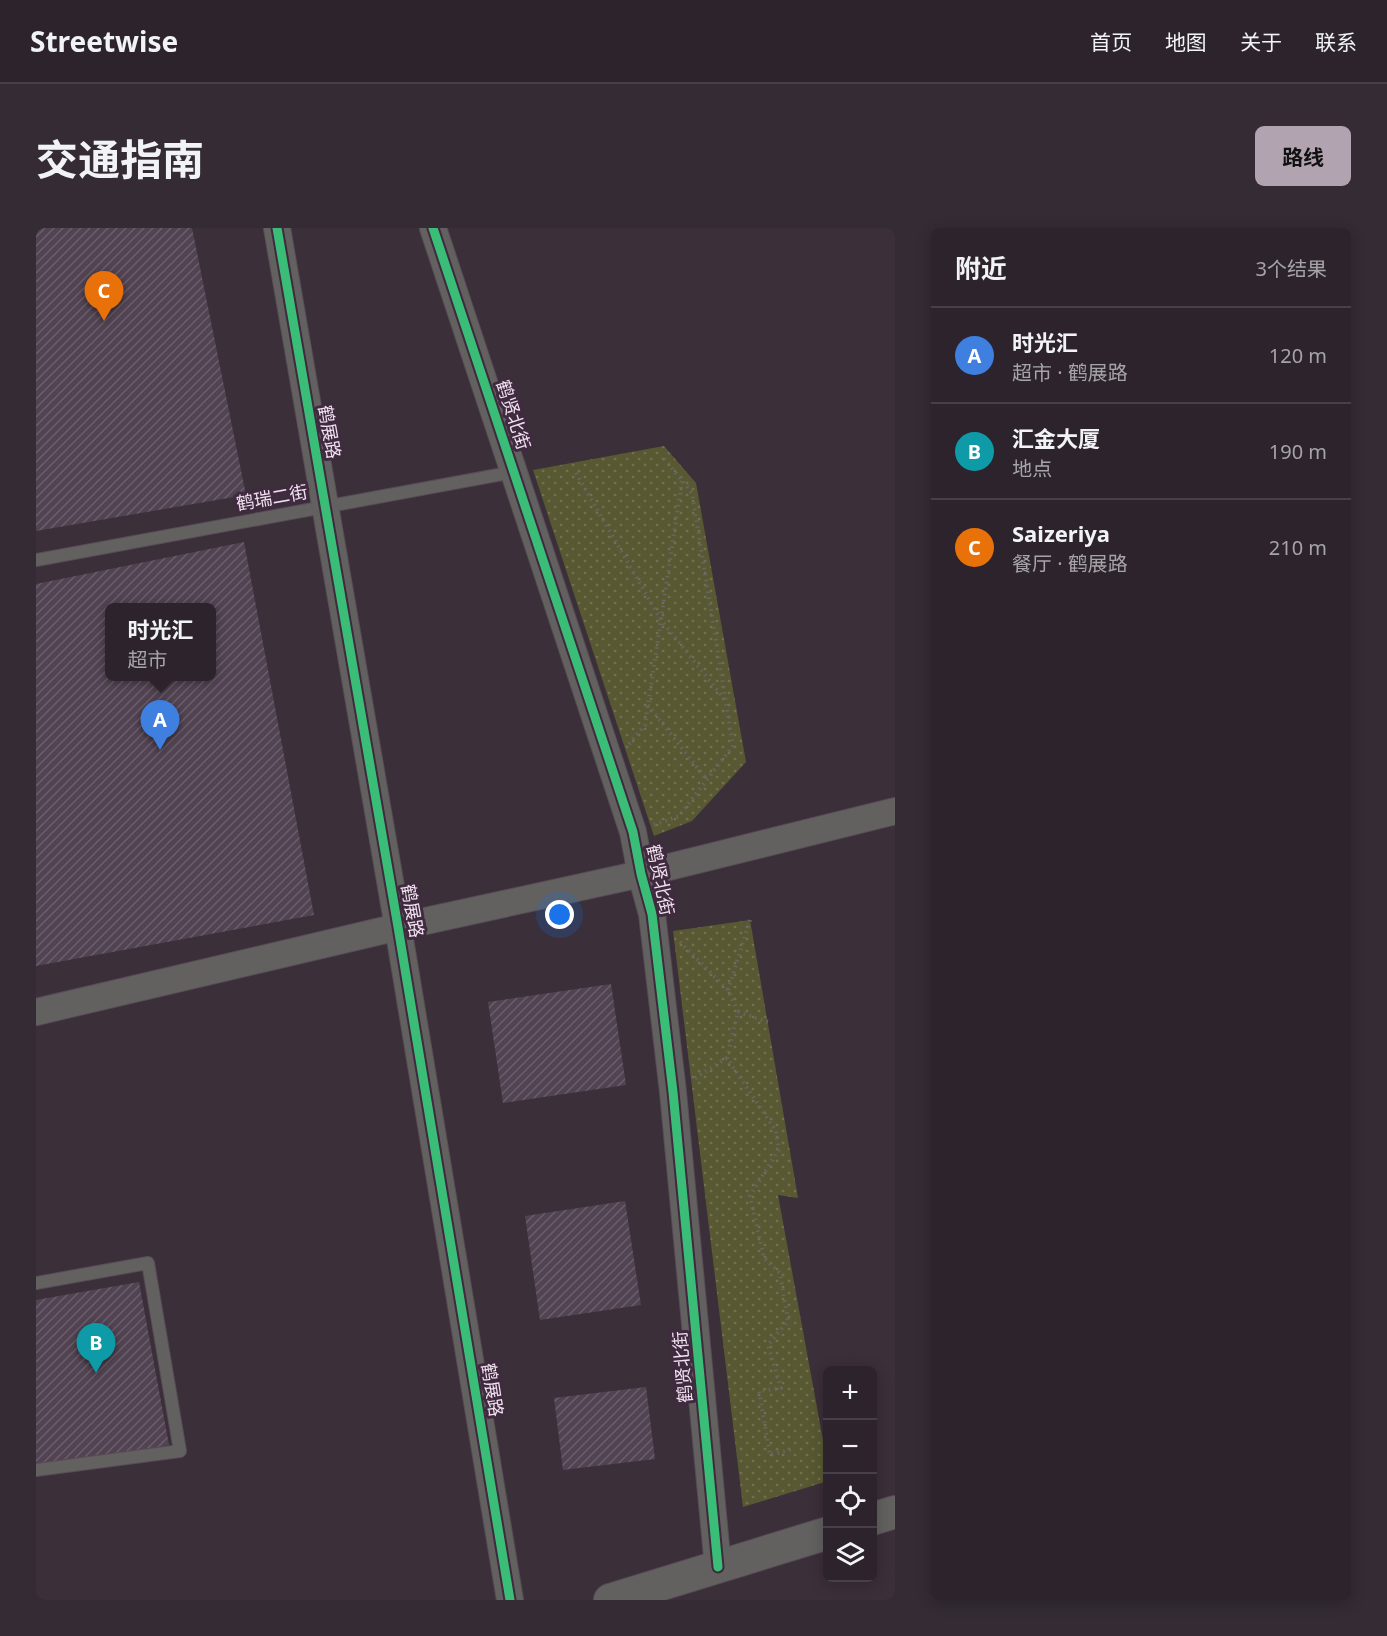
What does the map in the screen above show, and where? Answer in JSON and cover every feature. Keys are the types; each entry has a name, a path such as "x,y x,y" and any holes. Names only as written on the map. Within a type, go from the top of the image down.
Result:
{"street":[{"name":"鹤展路","path":"277,228 398,927 510,1600"},
{"name":"鹤贤北街","path":"433,228 612,766 633,832 652,914 673,1092 718,1567"},
{"path":"36,1012 398,927 641,874 895,811"},
{"path":"877,1518 895,1512"},
{"path":"610,1600 823,1535"}],"lane":[{"name":"鹤瑞二街","path":"36,560 514,472"},
{"path":"36,1283 148,1263 180,1451 36,1470"}],"path":[{"path":"633,832 679,816 733,746 692,494 663,458"},
{"path":"576,473 661,620 726,701"},
{"path":"612,766 645,725 682,481"},
{"path":"648,705 708,780"},
{"path":"652,914 728,990 738,1012 727,1058 673,1092"},
{"path":"728,990 750,920"},
{"path":"738,1012 768,1022"},
{"path":"727,1058 776,1131 779,1149 750,1196 764,1258 780,1273 788,1321 768,1346 780,1388 759,1391 770,1455 794,1449"}],"green space":[{"path":"664,446 696,483 746,762 692,821 654,836 533,470"},
{"path":"750,920 798,1198 778,1195 823,1440 823,1483 743,1507 673,931"}],"building":[{"path":"36,228 192,228 246,495 36,531"},
{"path":"244,542 314,915 36,966 36,584"},
{"path":"611,984 626,1085 503,1103 488,1002"},
{"path":"625,1201 641,1305 540,1320 525,1216"},
{"path":"139,1282 169,1445 36,1469 36,1300"},
{"path":"646,1387 655,1459 563,1470 554,1398"}],"cycle path":[{"path":"277,228 398,927 510,1600"},
{"path":"433,228 633,832 652,914 673,1092 718,1567"}],"place":[{"name":"Saizeriya","path":"104,321"},
{"name":"时光汇","path":"160,750"},
{"name":"汇金大厦","path":"96,1373"}]}
